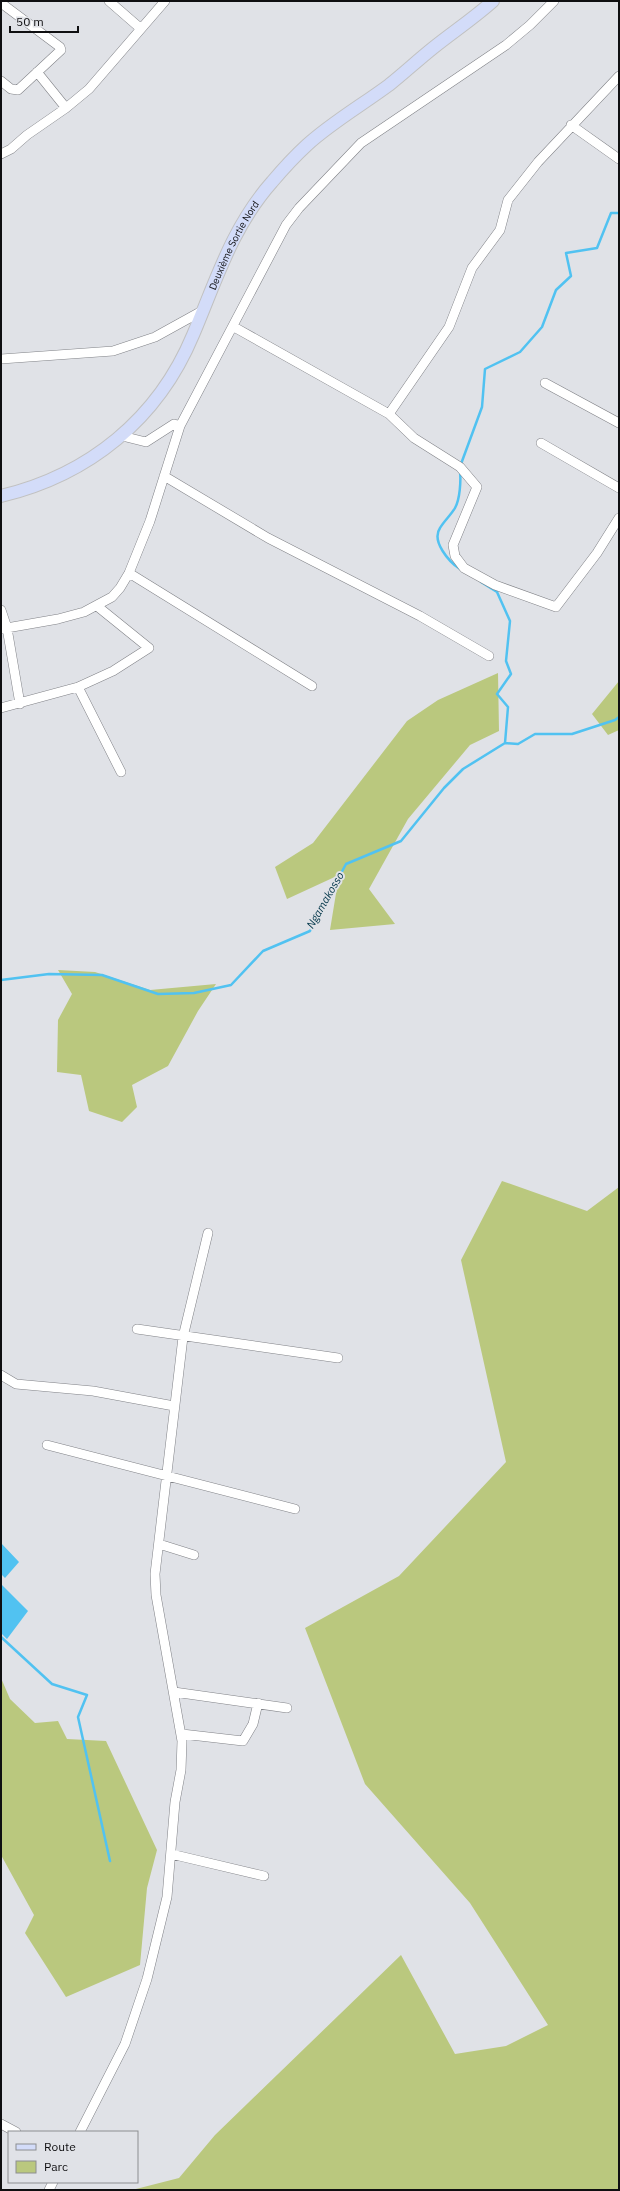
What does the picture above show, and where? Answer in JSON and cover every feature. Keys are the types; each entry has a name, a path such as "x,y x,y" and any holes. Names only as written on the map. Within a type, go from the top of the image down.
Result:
{"main road":[{"name":"Deuxième Sortie Nord","path":"1,496 29,488 76,468 122,436 157,400 170,382 190,341 230,245 255,203 271,182 308,144 390,84 493,1"}],"street":[{"path":"109,1 140,28"},
{"path":"1,154 11,149 27,135 66,108 102,74 140,28 165,1"},
{"path":"4,629 58,619 97,606 112,597 129,573 148,526 180,426 234,327 261,269 286,225 336,168 361,143 506,45 530,26 554,1"},
{"path":"1,2 60,47 60,53 18,90 11,89 1,81"},
{"path":"37,72 66,108"},
{"path":"389,414 449,327 472,268 500,230 508,200 538,162 571,125 619,76"},
{"path":"571,125 619,160"},
{"path":"1,359 113,351 155,338 202,311"},
{"path":"234,327 389,414 414,438 460,467 477,487 453,545 455,556 464,568 496,585 556,607 597,553 619,518"},
{"path":"545,383 619,423"},
{"path":"122,436 146,442 170,426 180,426"},
{"path":"541,443 619,488"},
{"path":"164,476 268,538 420,616 489,656"},
{"path":"129,573 312,686"},
{"path":"1,708 78,687 113,671 149,648 97,606"},
{"path":"1,610 20,704"},
{"path":"78,687 121,772"},
{"path":"81,2131 125,2044 147,1979 165,1909 175,1802 181,1770 182,1734 156,1595 155,1574 183,1337 208,1233"},
{"path":"137,1329 183,1337 338,1358"},
{"path":"1,1375 16,1384 93,1391 174,1406"},
{"path":"47,1445 295,1509"},
{"path":"159,1544 194,1555"},
{"path":"174,1692 287,1708"},
{"path":"182,1734 243,1741 252,1724 258,1703"},
{"path":"171,1854 264,1876"},
{"path":"1,2124 14,2131"}],"green space":[{"path":"498,673 499,731 470,745 408,819 369,889 395,924 330,930 339,875 287,899 275,867 313,843 407,721 438,700"},
{"path":"619,681 619,730 608,735 592,714"},
{"path":"58,970 95,972 150,990 216,984 198,1011 168,1066 132,1085 137,1107 122,1122 89,1111 81,1075 57,1072 58,1020 72,994"},
{"path":"502,1181 587,1211 619,1187 619,2190 132,2190 179,2178 215,2135 401,1955 455,2054 506,2046 548,2025 470,1903 365,1784 305,1628 399,1576 506,1462 461,1260"},
{"path":"1,1678 10,1699 35,1723 58,1721 67,1739 106,1741 157,1850 147,1888 140,1965 66,1997 25,1933 34,1915 1,1855"}],"water":[{"path":"1,1543 19,1562 5,1578 1,1574"},
{"path":"1,1584 28,1611 7,1639 1,1633"}],"waterway":[{"path":"461,464 482,407 485,369 520,352 542,327 556,290 571,276 566,253 597,248 611,213 619,213"},
{"path":"460,471 460,490 457,504 443,523 438,533 439,545 442,551 460,569"},
{"path":"481,582 497,592 510,621 506,661 511,674 497,694 508,707 505,743"},
{"name":"Ngamakosso","path":"1,980 49,974 102,975 158,994 194,993 231,985 263,951 310,931 346,864 401,841 444,788 463,769 505,743 518,744 535,734 572,734 615,720 619,717"},
{"path":"1,1637 52,1684 87,1695 78,1717 110,1861"}]}
